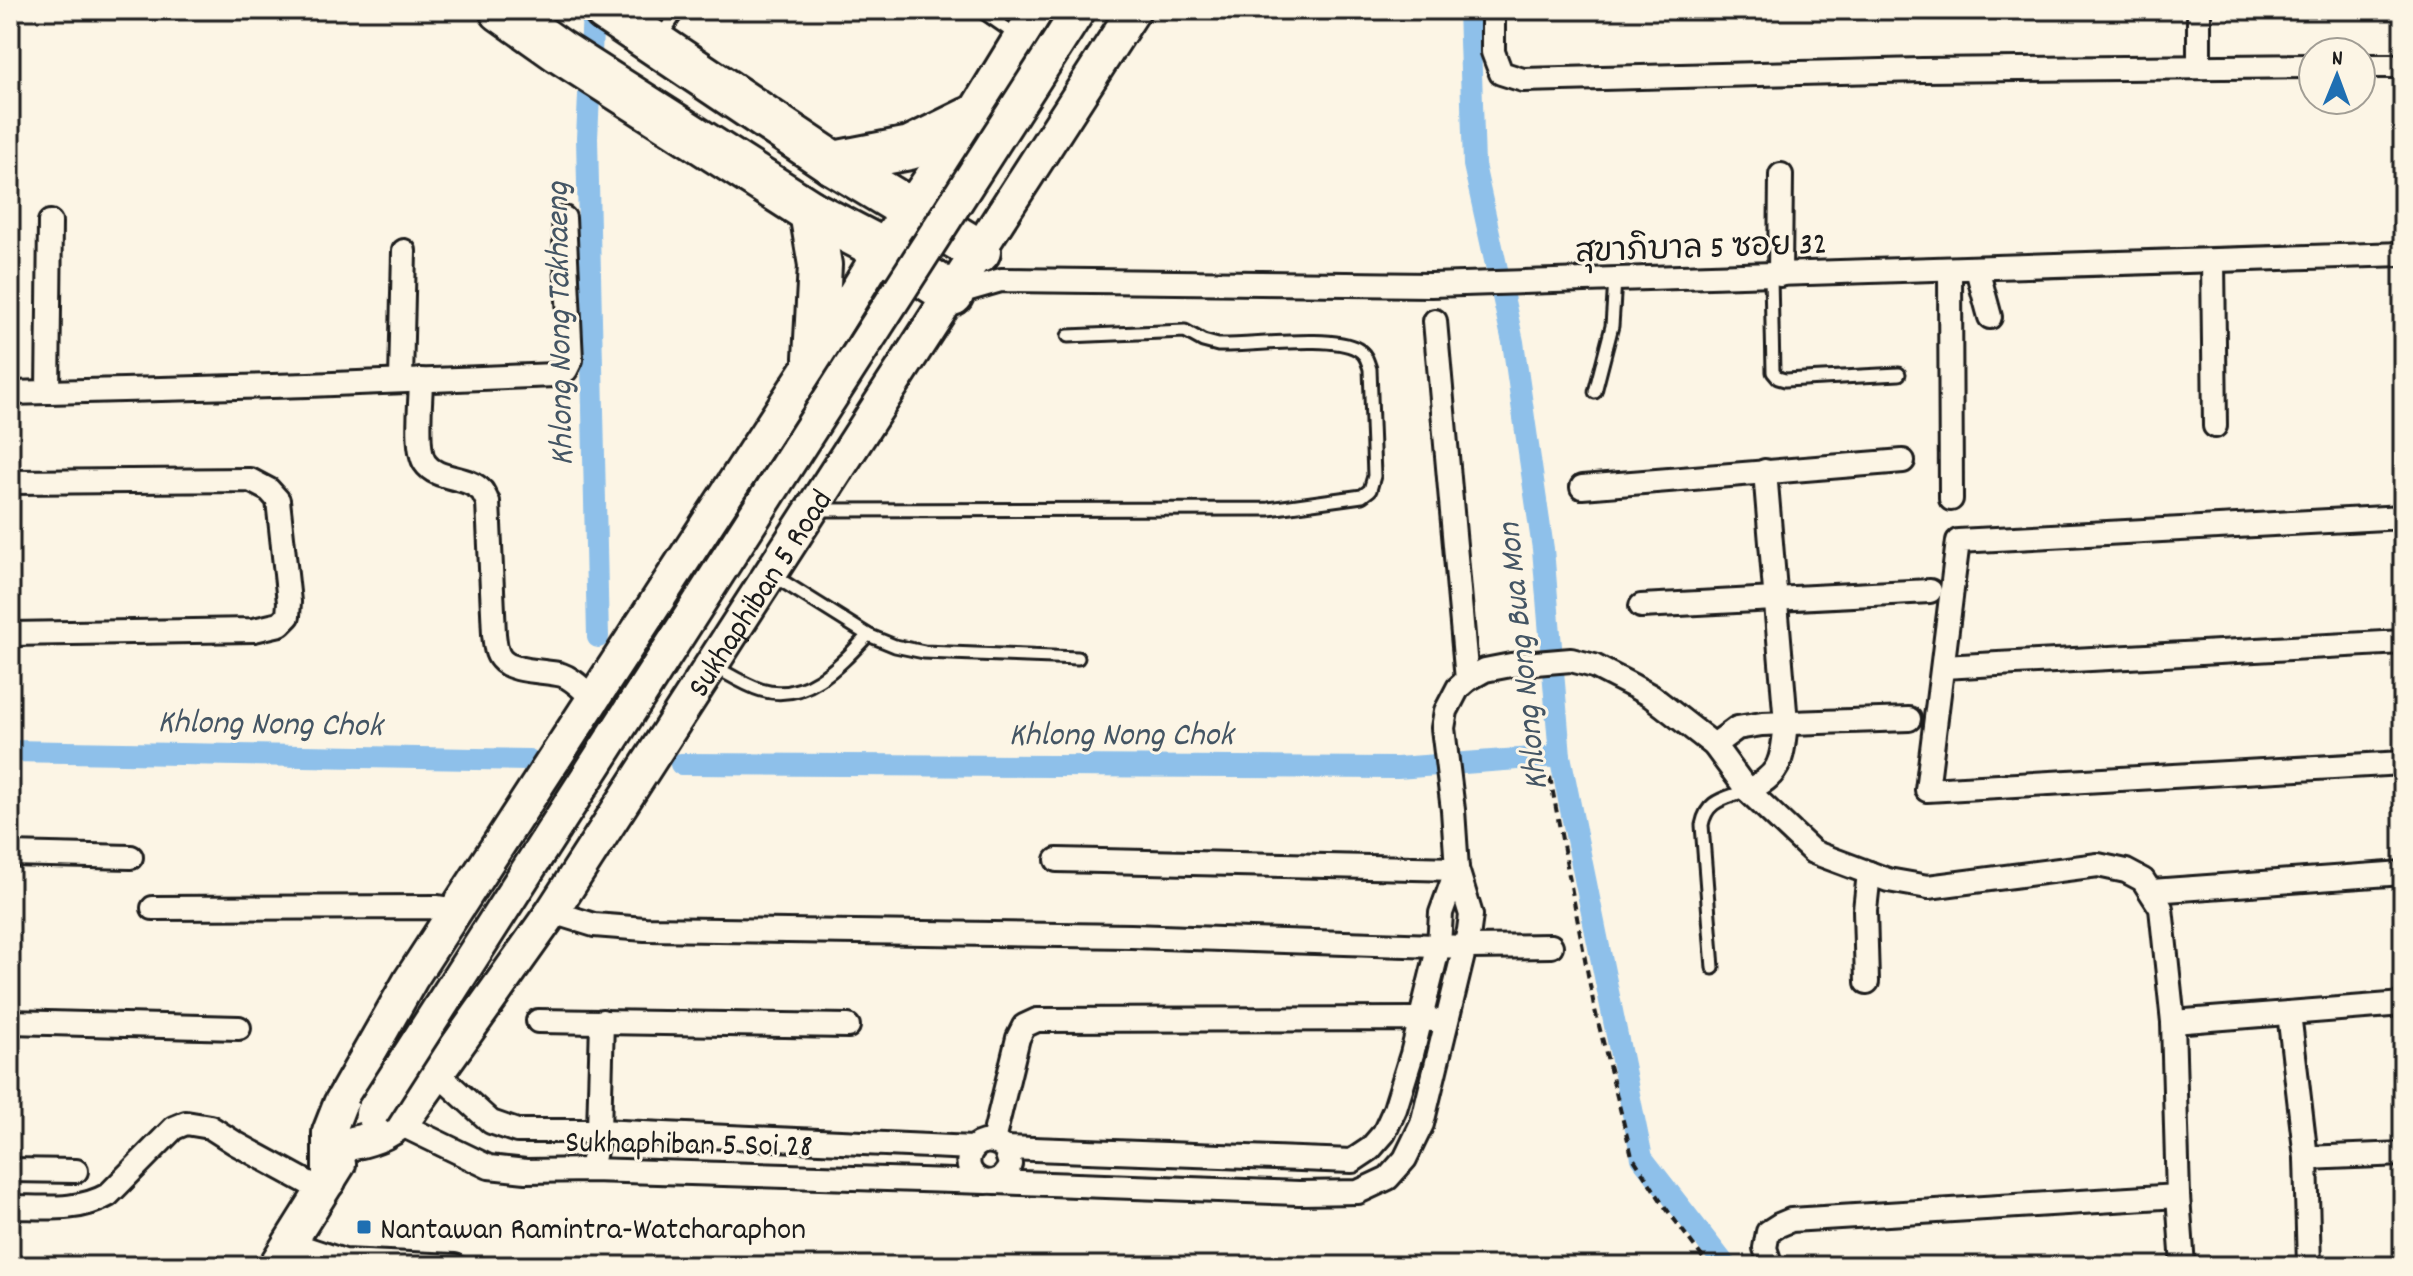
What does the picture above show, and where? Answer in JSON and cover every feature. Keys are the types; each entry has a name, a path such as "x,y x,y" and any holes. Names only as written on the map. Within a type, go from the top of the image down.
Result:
{"highway":[{"path":"605,10 662,31 742,102 990,265"},
{"path":"504,12 559,51 811,212 882,249 952,294"},
{"path":"711,148 742,102"},
{"path":"833,163 910,148 966,125"},
{"path":"811,212 820,265 815,358"}],"main road":[{"path":"326,1186 329,1132 340,1104 411,979 815,358 882,249 966,125 1037,10"},
{"name":"Sukhaphiban 5 Road","path":"386,1119 1079,10"},
{"name":"Sukhaphiban 5 Road","path":"282,1255 353,1143 386,1119 437,1073 552,912 952,294 990,265 1033,166 1134,10"},
{"path":"966,125 967,157 972,165 990,175 1016,175 1033,166"},
{"path":"815,358 845,350 866,355 886,379 887,393"}],"street":[{"path":"1493,10 1493,52 1501,73 1523,80 1922,70 2297,66"},
{"path":"2199,10 2199,67"},
{"path":"2377,66 2403,66"},
{"path":"1775,276 1781,175"},
{"path":"10,393 546,376 566,370 571,360 564,218"},
{"path":"48,392 50,222"},
{"path":"404,251 411,380 423,461 430,468 474,485 488,502 494,634 501,660 522,668 563,676 593,698"},
{"name":"สุขาภิบาล 5 ซอย 32","path":"990,265 1482,284 2403,254"},
{"path":"2213,261 2215,426"},
{"path":"1977,269 1990,317"},
{"path":"1950,270 1951,499"},
{"path":"1435,321 1467,680"},
{"path":"1582,487 1903,461"},
{"path":"1747,790 1773,776 1783,749 1786,723 1765,471"},
{"path":"10,482 250,480 269,490 278,500 289,602 288,616 280,624 254,630 10,634"},
{"path":"2403,517 1958,541 1927,790 2403,763"},
{"path":"1641,606 1930,591"},
{"path":"1943,667 2403,642"},
{"path":"1441,913 1471,915 1457,869 1443,728 1446,711 1458,688 1485,670 1571,660 1594,666 1651,696 1714,745 1747,790 1813,852 1888,880 1928,887 2098,865 2126,871 2143,880 2161,908 2173,1022 2183,1266"},
{"path":"1714,745 1737,728 1762,724 1909,719"},
{"path":"10,854 131,857"},
{"path":"1057,860 1457,869"},
{"name":"Sukhaphiban 5 Soi 28","path":"437,1073 491,1122 517,1131 599,1131 1352,1161 1370,1149 1384,1133 1395,1109 1439,945 1441,913 1457,869"},
{"path":"1867,982 1865,910 1869,873"},
{"path":"2152,891 2403,873"},
{"path":"153,908 438,907 456,910"},
{"path":"552,912 594,925 645,929 1117,936 1466,947 1551,946"},
{"name":"Sukhaphiban 5 Soi 28","path":"386,1119 489,1167 526,1171 591,1170 1299,1193 1358,1192 1388,1178 1405,1159 1422,1124 1449,1022 1471,915"},
{"path":"2173,1022 2403,1004"},
{"path":"2289,1013 2306,1158 2309,1266"},
{"path":"990,1146 1010,1159 1008,1168 1003,1177 991,1182 980,1181 971,1172 968,1160 990,1146 1018,1038 1024,1026 1037,1020 1421,1019 1449,1022"},
{"path":"538,1021 848,1026"},
{"path":"591,1170 599,1131 602,1021"},
{"path":"10,1022 239,1028"},
{"path":"10,1207 72,1207 97,1202 108,1195 174,1128 186,1123 210,1127 235,1143 326,1186"},
{"path":"2306,1158 2403,1154"},
{"path":"1297,1160 1299,1193"},
{"path":"10,1170 76,1171"},
{"path":"1771,1266 1765,1248 1768,1232 1779,1225 1804,1218 2178,1196"},
{"path":"282,1255 455,1266"}],"lane":[{"path":"980,10 1019,37"},
{"path":"1775,276 1773,372 1778,378 1899,374"},
{"path":"1595,392 1612,326 1615,280"},
{"path":"811,510 1269,509 1362,496 1370,490 1374,476 1370,369 1366,356 1356,349 1333,341 1218,345 1185,331 1068,336"},
{"path":"770,573 868,635 895,646 924,652 1078,658"},
{"path":"711,665 761,690 785,693 813,684 838,667 868,635"},
{"path":"1713,968 1702,825 1707,809 1713,803 1747,790"}],"path":[{"path":"1550,777 1594,1006 1632,1156 1709,1266"}],"waterway":[{"name":"Khlong Nong Takhaeng","path":"593,10 587,138 598,637"},
{"name":"Khlong Nong Bua Mon","path":"1469,10 1474,165 1513,342 1543,549 1560,756 1642,1158 1726,1266"},
{"name":"Khlong Nong Chok","path":"10,751 529,760"},
{"name":"Khlong Nong Chok","path":"681,764 1397,768 1560,756"}],"place":[{"name":"Nantawan Ramintra-Watcharaphon","path":"364,1227"}]}
